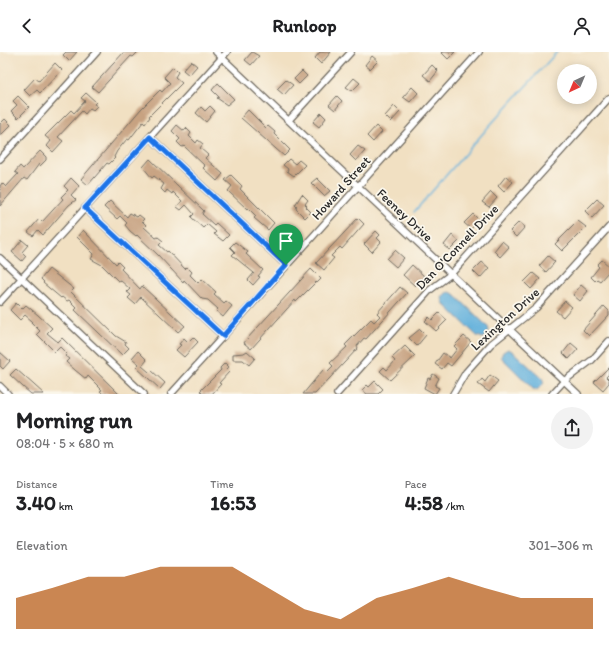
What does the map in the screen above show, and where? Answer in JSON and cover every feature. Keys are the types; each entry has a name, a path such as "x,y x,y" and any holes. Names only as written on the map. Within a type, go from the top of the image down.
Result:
{"street":[{"path":"0,159 97,52"},
{"name":"Feeney Drive","path":"216,52 578,394"},
{"path":"0,302 227,52"},
{"path":"289,120 351,52"},
{"name":"Howard Street","path":"172,394 286,265 479,52"},
{"name":"Dan O'Connell Drive","path":"337,394 430,290 451,274 609,98"},
{"path":"150,137 286,265"},
{"path":"85,208 223,336"},
{"name":"Lexington Drive","path":"453,394 466,372 491,344 536,308 609,227"},
{"path":"0,258 144,394"},
{"path":"552,394 564,381 592,360 609,341"},
{"path":"0,386 8,394"}],"water":[{"path":"450,292 454,294 488,327 489,331 483,338 477,336 444,304 442,298 446,293"},
{"path":"508,349 542,378 544,383 537,390 533,389 501,357 503,352"}],"building":[{"path":"66,52 77,52 69,61 63,55"},
{"path":"124,52 138,52 133,57 131,56 98,92 92,87"},
{"path":"252,52 259,56 251,65 245,60"},
{"path":"320,52 331,52 321,64 315,58"},
{"path":"441,52 455,52 448,59"},
{"path":"372,56 378,61 370,69 365,65"},
{"path":"191,61 197,66 189,75 183,70"},
{"path":"55,63 62,70 40,93 37,90 30,96 24,90 35,78 39,81"},
{"path":"432,65 438,71 430,81 423,75"},
{"path":"173,67 178,72 175,77 182,83 149,116 150,117 145,124 143,122 129,140 127,139 117,151 114,157 115,158 109,164 107,163 88,185 81,179 141,109 160,90 162,92 170,83 164,77"},
{"path":"302,71 307,76 299,84 294,79"},
{"path":"354,78 360,83 352,91 346,87"},
{"path":"286,80 293,85 284,95 277,89"},
{"path":"218,83 234,99 227,105 217,98 219,97 212,90"},
{"path":"412,87 418,93 410,102 403,97"},
{"path":"86,93 96,102 94,104 97,106 93,110 90,108 85,114 82,111 58,137 63,141 53,152 47,146 51,141 45,136 71,110 74,113 85,101 81,98"},
{"path":"18,96 29,107 18,118 11,111 17,105 13,101"},
{"path":"337,96 342,101 335,110 329,105"},
{"path":"210,106 215,111 206,122 196,113 201,107 205,111"},
{"path":"394,106 400,112 391,122 385,116"},
{"path":"248,110 266,128 268,126 275,132 274,134 290,150 284,156 241,118"},
{"path":"321,113 326,118 319,127 313,122"},
{"path":"5,119 11,125 0,136 0,124"},
{"path":"177,125 184,131 186,128 191,133 189,136 196,143 198,140 203,144 200,148 208,155 205,158 223,174 217,181 203,168 205,166 184,146 182,147 177,142 180,139 172,131"},
{"path":"376,126 382,132 373,142 367,136"},
{"path":"358,146 365,151 356,161 350,155"},
{"path":"40,151 46,157 46,160 40,166 39,164 27,180 24,178 0,206 0,186 2,183 6,187 18,174 15,172 20,166 23,169"},
{"path":"150,159 204,211 202,214 214,225 216,223 229,235 223,241 214,234 216,232 207,224 203,228 191,217 194,214 186,205 181,210 177,207 182,201 173,192 172,194 167,190 165,193 161,189 164,184 154,176 152,178 143,167"},
{"path":"289,159 295,164 299,160 305,165 294,176 287,171 288,169 283,165"},
{"path":"231,175 242,186 240,189 274,223 268,230 254,218 256,216 248,208 247,209 228,191 232,186 225,180"},
{"path":"506,176 513,182 504,192 498,186"},
{"path":"71,178 79,186 71,195 76,200 69,205 43,235 38,230 33,236 28,232 39,219 42,222 63,199 61,197 68,190 64,186"},
{"path":"317,178 330,191 324,196 311,183"},
{"path":"491,192 497,198 489,207 482,202"},
{"path":"302,194 308,200 305,204 311,212 305,218 296,209 297,207 295,205"},
{"path":"597,199 604,205 592,218 585,211"},
{"path":"110,201 127,217 130,213 137,217 139,215 144,219 142,221 146,225 144,227 156,238 158,237 163,241 159,245 167,252 168,251 185,269 187,267 192,272 190,275 198,283 202,279 216,292 214,294 224,303 226,301 232,306 223,317 216,311 218,309 208,300 202,299 184,280 183,282 137,235 136,236 130,231 125,225 127,223 120,216 117,219 104,207"},
{"path":"473,214 479,220 471,229 464,223"},
{"path":"358,218 364,224 342,249 340,247 331,256 334,258 324,270 316,263"},
{"path":"578,221 586,227 562,251 555,244"},
{"path":"519,222 525,227 516,237 510,231"},
{"path":"285,224 295,234 284,245 278,239 282,236 277,232"},
{"path":"83,230 116,264 118,262 123,267 121,269 140,289 142,286 185,326 178,332 141,297 135,304 128,298 131,295 127,292 130,289 120,280 118,281 102,265 91,259 94,254 77,237"},
{"path":"376,231 380,235 377,238 381,242 372,252 364,244"},
{"path":"452,235 459,241 450,250 444,245"},
{"path":"22,240 28,245 22,252 26,256 22,261 12,252"},
{"path":"502,241 509,247 500,257 494,251"},
{"path":"235,242 248,252 246,254 263,270 258,276 260,277 253,285 248,280 254,273 232,255 235,252 230,247"},
{"path":"395,250 404,258 396,267 387,259"},
{"path":"548,256 555,262 546,272 539,266"},
{"path":"602,260 609,266 609,271 600,281 597,279 595,281 591,277 599,267 597,265"},
{"path":"482,262 489,268 480,278 473,271"},
{"path":"412,265 424,276 415,286 403,275"},
{"path":"49,269 74,289 71,292 116,336 126,342 125,344 129,348 122,355 75,310 77,308 69,300 67,301 62,297 61,298 43,283 44,282 41,279"},
{"path":"311,269 321,279 296,302 295,300 251,349 244,343 246,340"},
{"path":"533,273 540,279 531,289 524,282"},
{"path":"581,285 588,291 580,301 573,295"},
{"path":"400,287 407,293 366,339 364,338 357,346 358,348 315,394 303,394 323,370 326,373 333,366 330,363 347,347 345,345 371,319 374,322 380,316 377,313"},
{"path":"565,301 572,307 563,317 556,311"},
{"path":"16,303 22,309 26,305 38,315 52,328 47,333 58,342 62,338 119,394 103,394 100,391 102,390 88,376 86,379 75,370 66,362 69,359 65,356 67,354 60,347 55,352 37,334 40,331 31,322 32,321 25,315 20,320 10,310"},
{"path":"604,306 609,311 609,315 589,336 583,330"},
{"path":"439,313 447,320 436,331 425,321 429,317 432,320"},
{"path":"420,329 426,335 417,346 409,338"},
{"path":"464,336 471,342 451,366 447,363 442,369 435,364 443,353 450,358 457,349 454,346"},
{"path":"193,337 198,342 184,357 176,350 181,345 179,344 184,338 188,342"},
{"path":"571,343 578,349 569,359 563,353"},
{"path":"405,346 415,356 390,380 380,371 384,367 387,370 395,361 392,358"},
{"path":"138,351 147,360 142,366 149,372 151,370 165,383 160,389 136,367 139,364 132,358"},
{"path":"247,351 255,358 249,365 243,360 233,360 233,354 244,353"},
{"path":"0,352 10,361 3,369 0,366"},
{"path":"225,363 229,367 226,369 229,372 219,383 221,384 212,394 203,394 200,391 221,370 220,368"},
{"path":"609,367 609,374 606,377 609,380 609,383 603,390 594,382"},
{"path":"16,369 44,394 31,394 23,387 10,375"},
{"path":"433,374 439,378 435,386 439,388 435,394 424,388 428,378 430,379"},
{"path":"490,375 498,381 489,392 478,384 482,379 485,382"},
{"path":"375,381 383,389 378,394 367,394 362,390 367,385 369,387"}],"waterway":[{"path":"414,212 557,52"}],"route":[{"path":"150,137 286,265 223,336 85,208 150,137"}]}
